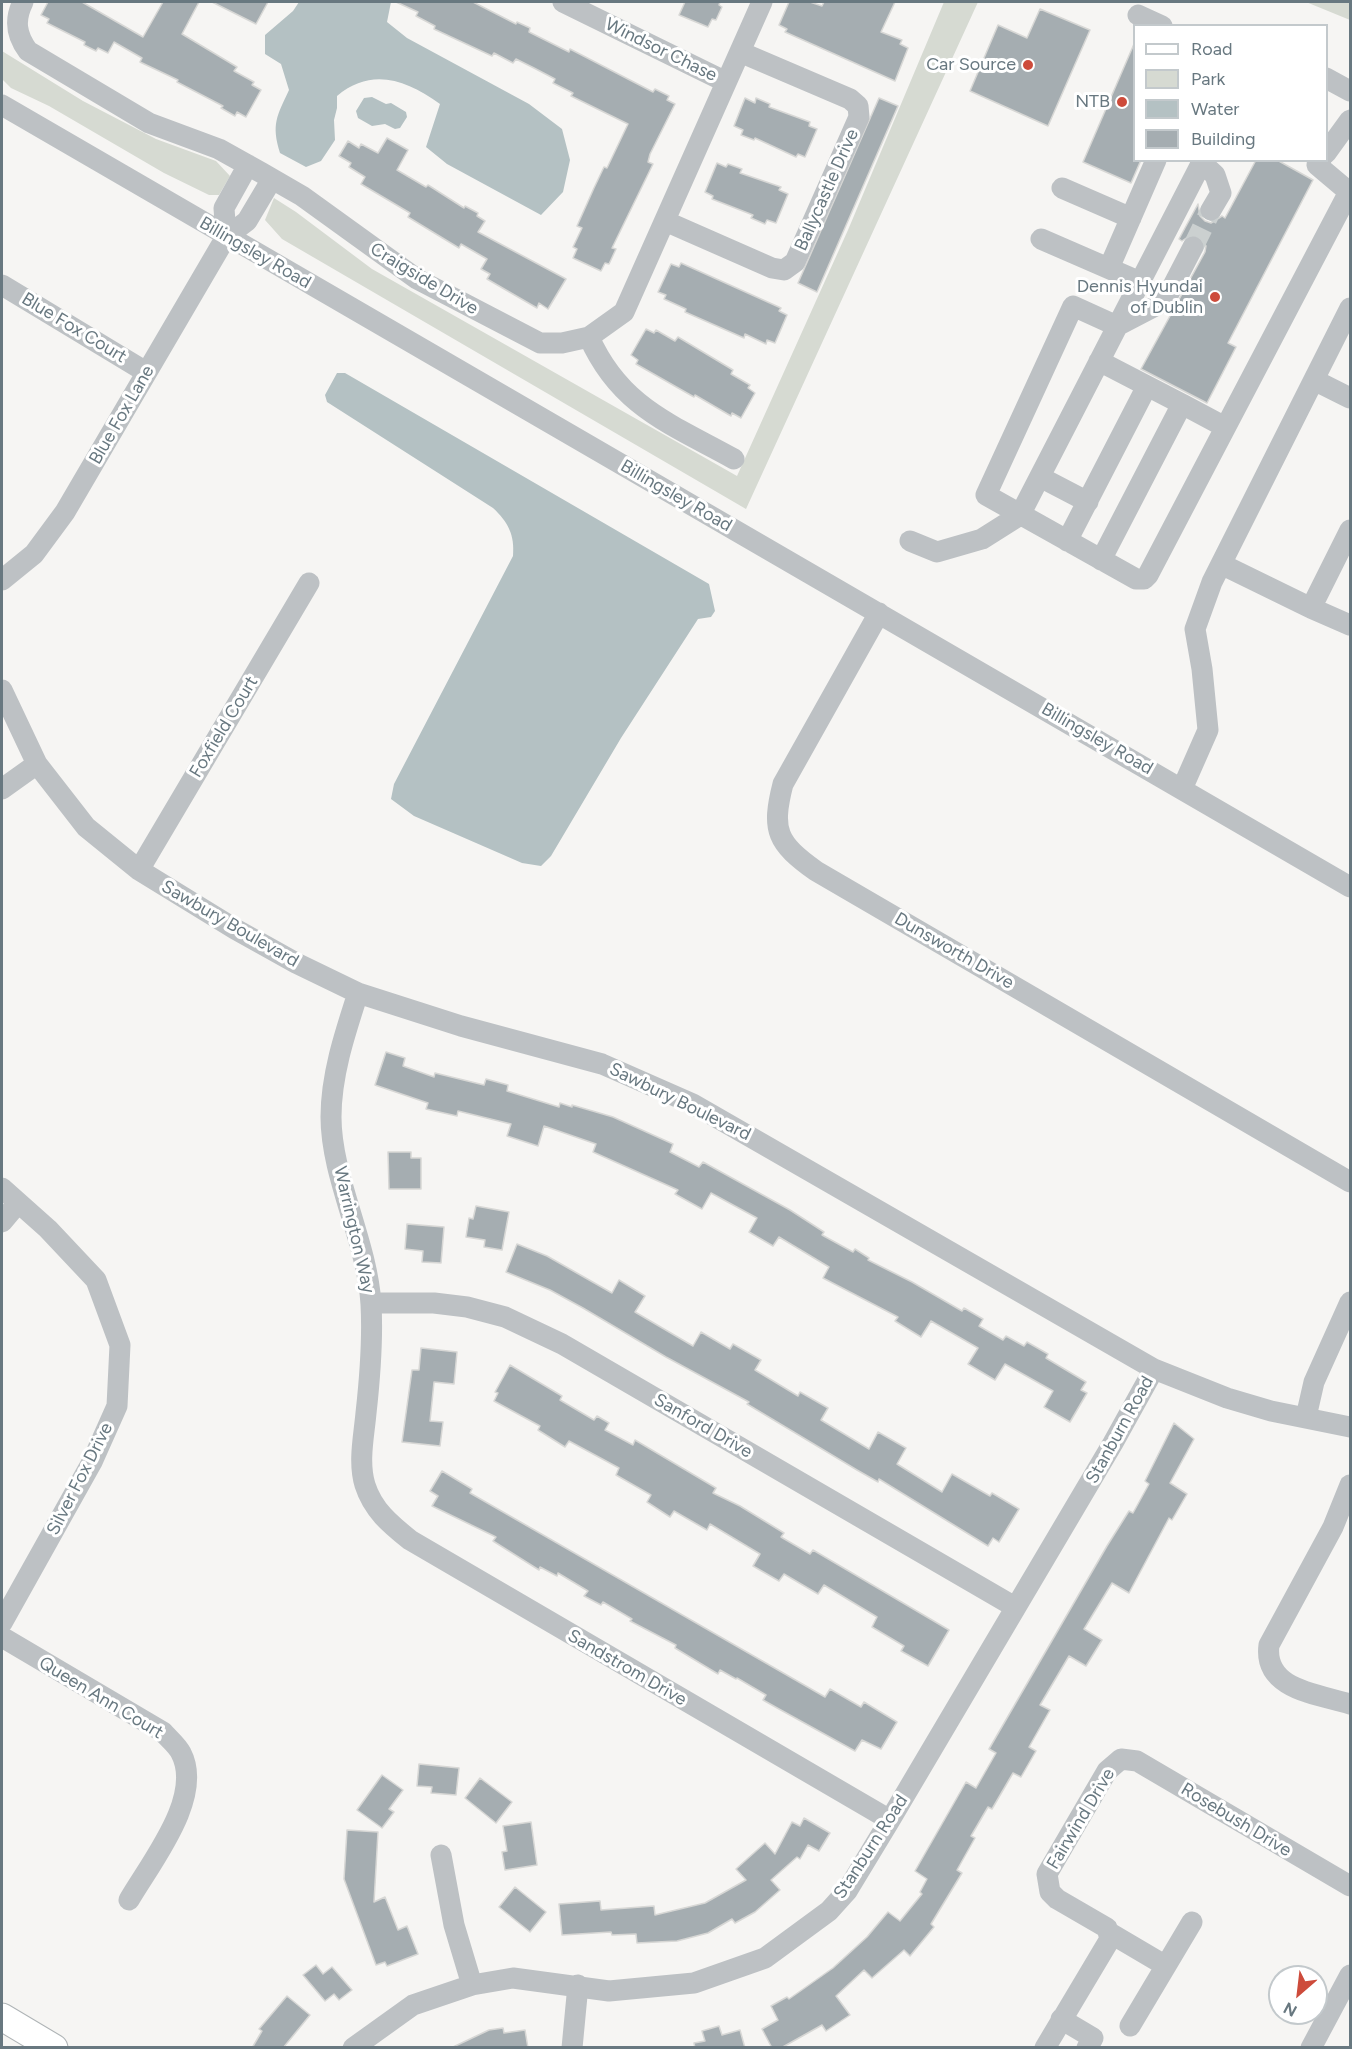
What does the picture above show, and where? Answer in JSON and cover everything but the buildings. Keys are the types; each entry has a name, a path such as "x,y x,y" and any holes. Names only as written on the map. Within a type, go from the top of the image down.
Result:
{"main road":[{"path":"2,2017 54,2048"}],"street":[{"name":"Craigside Drive","path":"23,2 17,19 17,34 28,51 98,95 149,123 219,149 273,179 302,196 417,279 514,331 540,343 562,343 589,337"},
{"name":"Windsor Chase","path":"563,2 726,82"},
{"path":"734,459 652,414 633,400 610,378 589,337 624,312 762,2"},
{"path":"1138,15 1158,24"},
{"name":"Ballycastle Drive","path":"665,221 772,268 784,270 795,262 859,117 858,106 850,99 740,52"},
{"path":"1328,79 1350,91"},
{"name":"Billingsley Road","path":"2,105 1350,887"},
{"path":"1328,150 1350,120"},
{"path":"1109,268 1155,162"},
{"path":"910,541 937,552 982,539 1020,515 1202,162 1215,175 1221,193 1211,210"},
{"path":"1118,326 1073,306 986,495 1136,579 1144,579 1350,191 1317,165 1319,162"},
{"path":"226,237 224,208 248,165"},
{"path":"226,237 247,221 273,179"},
{"path":"1062,188 1131,218"},
{"name":"Blue Fox Lane","path":"2,580 34,554 65,512 226,237"},
{"path":"1041,239 1140,282"},
{"path":"1118,326 1164,301 1193,247"},
{"name":"Blue Fox Court","path":"2,285 146,372"},
{"path":"1182,789 1208,730 1202,669 1195,629 1221,564 1350,308"},
{"path":"1099,361 1225,427"},
{"path":"1314,380 1350,398"},
{"path":"1067,542 1147,386"},
{"path":"1101,560 1182,404"},
{"path":"1040,477 1088,502"},
{"path":"1311,609 1350,530"},
{"path":"1221,564 1311,609 1350,625"},
{"name":"Foxfield Court","path":"139,870 309,583"},
{"name":"Dunsworth Drive","path":"879,614 783,784 777,807 777,832 794,855 826,877 1350,1182"},
{"name":"Sawbury Boulevard","path":"2,690 37,764 86,827 139,870 296,963 358,993 461,1026 602,1064 693,1104 1154,1369 1227,1398 1271,1411 1350,1427"},
{"path":"2,789 37,764"},
{"name":"Warrington Way","path":"358,993 336,1066 331,1118 338,1164 359,1234 371,1303 369,1379 362,1462 364,1483 372,1504"},
{"name":"Silver Fox Drive","path":"2,1188 48,1229 96,1280 120,1345 117,1406 92,1462 2,1623"},
{"path":"2,1222 18,1203"},
{"path":"1306,1417 1314,1382 1350,1302"},
{"name":"Sanford Drive","path":"371,1303 434,1303 505,1317 562,1344 1015,1607"},
{"name":"Stanburn Road","path":"353,2048 413,2005 472,1985 513,1978 609,1991 694,1983 765,1958 829,1911 847,1891 890,1821 1108,1452 1154,1369"},
{"path":"1350,1485 1333,1527 1269,1645 1267,1657 1271,1669 1287,1684 1306,1693 1350,1704"},
{"name":"Sandstrom Drive","path":"372,1504 389,1524 410,1540 890,1821"},
{"name":"Queen Ann Court","path":"2,1637 163,1732 181,1752 188,1779 183,1807 129,1900"},
{"name":"Rosebush Drive","path":"1121,1758 1137,1761 1350,1887"},
{"name":"Fairwind Drive","path":"1110,1933 1107,1928 1056,1899 1047,1883 1047,1874 1107,1771 1121,1758"},
{"path":"441,1855 454,1925 472,1985"},
{"path":"1130,2026 1192,1922"},
{"path":"1110,1933 1166,1966"},
{"path":"1045,2048 1110,1939 1110,1933"},
{"path":"1311,2048 1350,1975"},
{"path":"572,2048 578,1985"},
{"path":"1061,2019 1093,2038 1087,2048"}],"green space":[{"path":"944,2 978,2 746,509 282,239 265,220 274,198 372,269 737,476 848,230"},
{"path":"1306,2 1350,2 1350,20"},
{"path":"2,51 83,101 156,139 216,161 230,176 219,195 209,195 164,173 49,106 11,88 2,79"}],"water":[{"path":"299,2 391,2 387,22 407,38 529,104 562,129 570,160 563,192 541,215 447,164 426,147 440,104 402,83 389,80 376,79 363,82 337,96 334,120 335,140 321,161 306,167 280,153 276,135 277,120 289,90 281,64 265,54 265,35 293,11"},
{"path":"372,97 386,104 391,103 406,112 407,117 400,128 395,129 385,124 372,126 358,118 356,111 364,98"},
{"path":"337,373 345,373 709,584 715,611 711,617 698,619 621,738 551,856 541,866 522,863 414,816 391,799 394,784 513,556 513,542 503,518 493,508 327,402 325,395"}],"tunnel":[{"path":"1193,247 1211,210"}],"place":[{"name":"Car Source","path":"1028,65"},
{"name":"NTB","path":"1122,102"},
{"name":"Dennis Hyundai of Dublin","path":"1215,297"}]}
